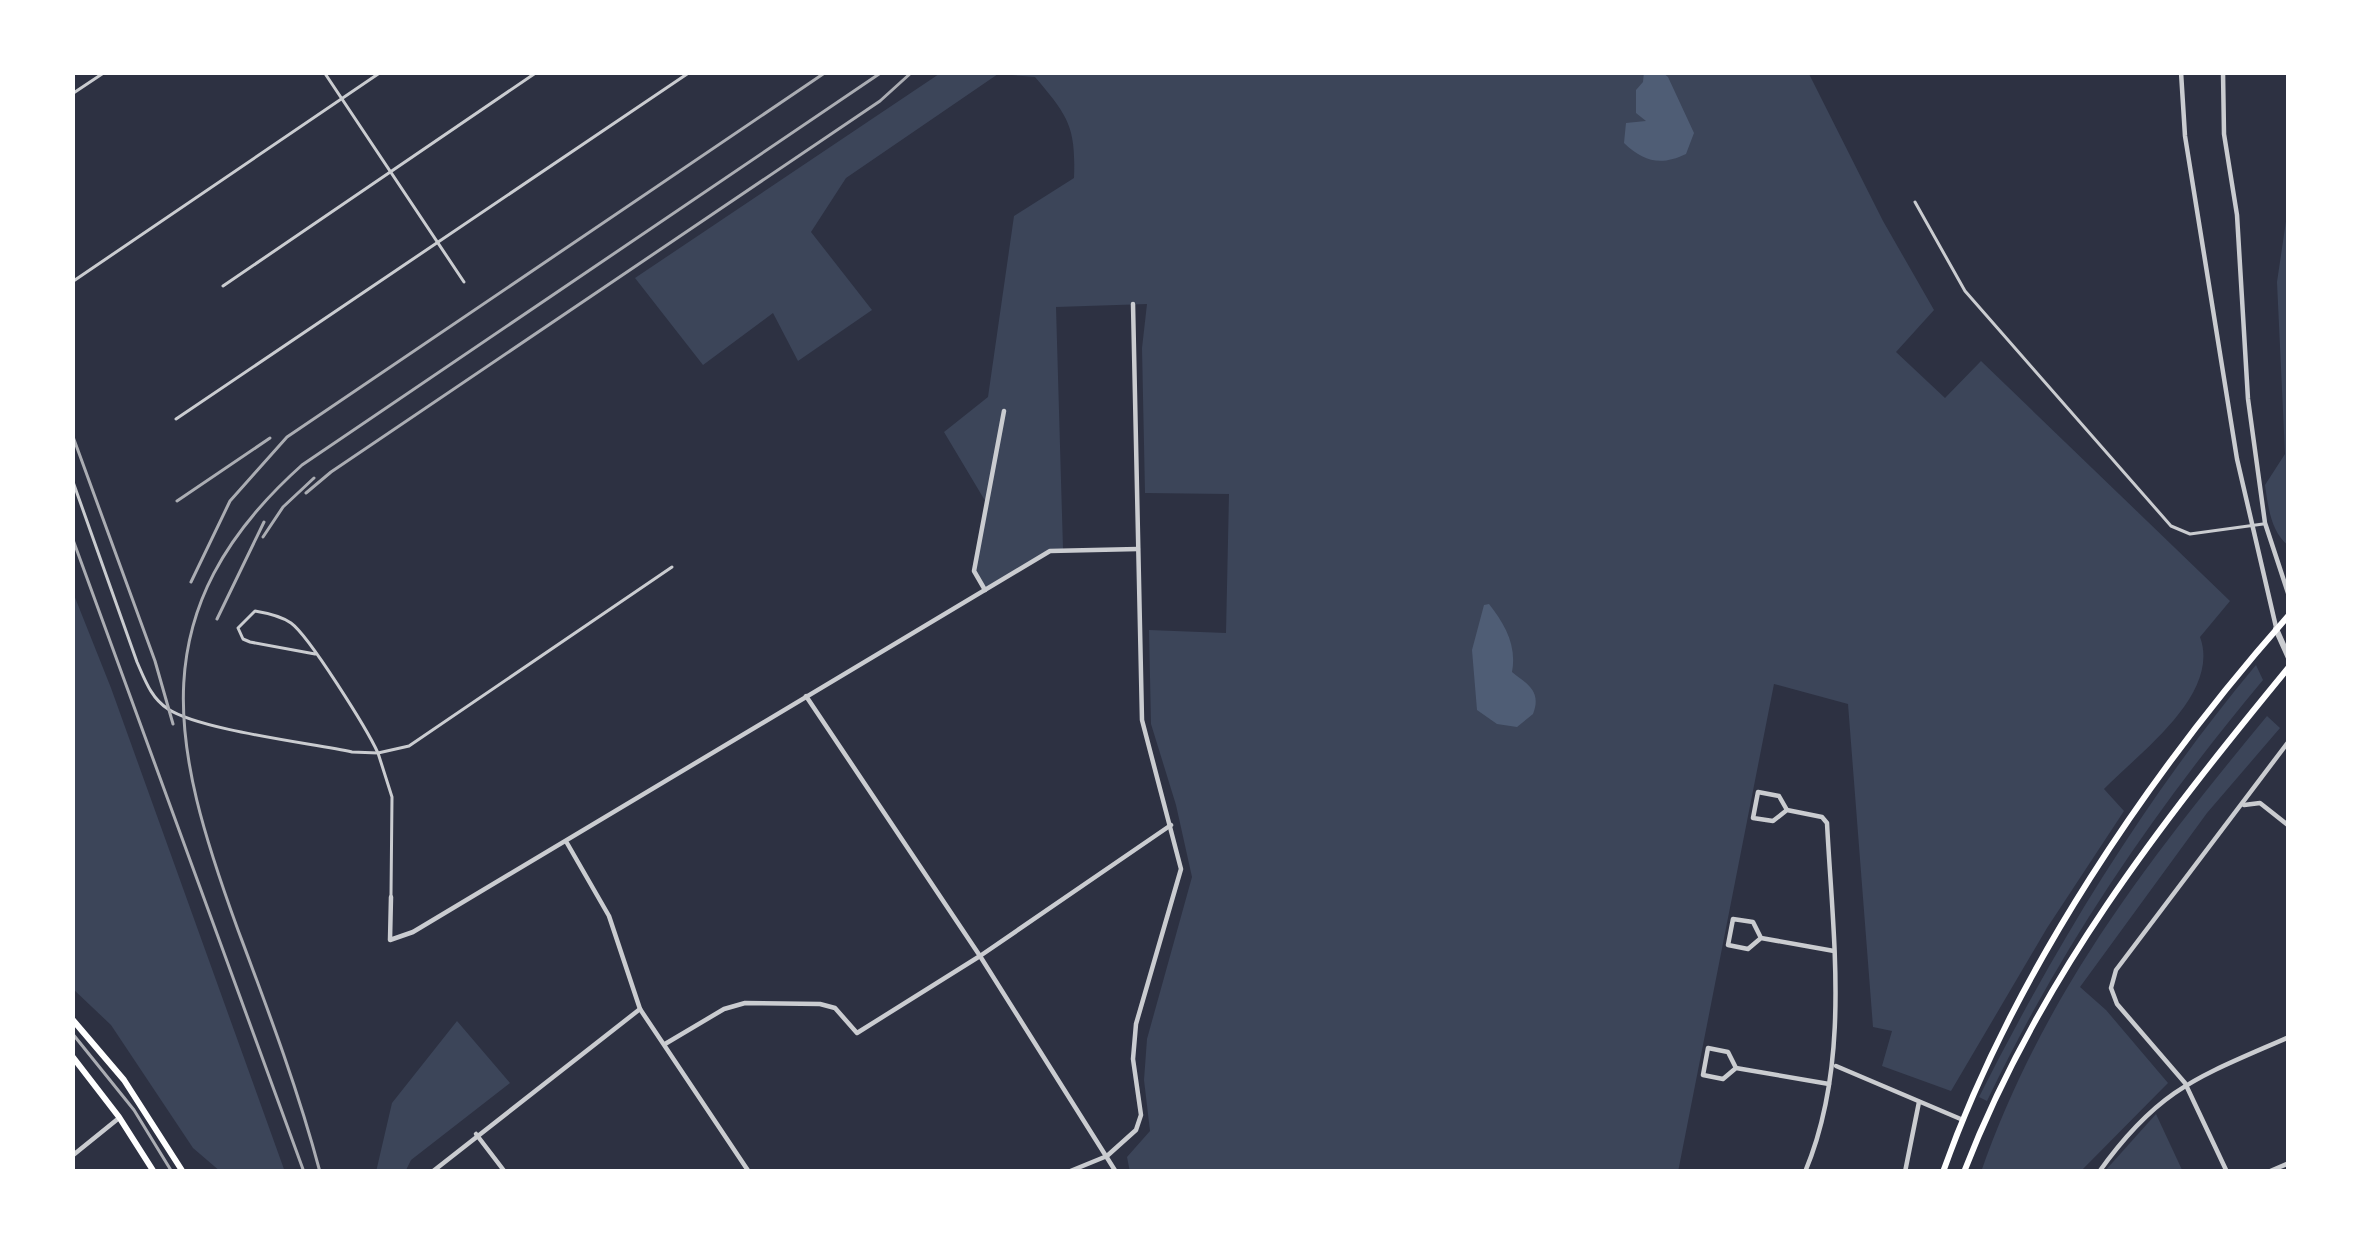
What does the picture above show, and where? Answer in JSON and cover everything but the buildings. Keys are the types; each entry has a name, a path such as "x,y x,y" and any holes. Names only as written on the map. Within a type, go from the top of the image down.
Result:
{"main road":[{"path":"1942,1172 2027,986 2107,855 2194,730 2289,615"},
{"path":"1964,1172 2028,1030 2097,915 2189,787 2289,663"},
{"path":"72,1018 146,1111 183,1172"},
{"path":"72,1056 154,1172"}],"street":[{"path":"2181,72 2185,136 2249,526 2289,663"},
{"path":"2223,72 2224,134 2237,215 2248,399 2264,523 2289,596"},
{"path":"1068,1172 1107,1156 1136,1130 1141,1114 1133,1059 1136,1024 1180,880 1180,858 1142,720 1133,304"},
{"path":"985,590 974,571 1004,411"},
{"path":"391,897 390,940 413,932 567,842 1050,551 1138,549"},
{"path":"806,696 980,956 1116,1172"},
{"path":"2227,1172 2185,1083 2117,1004 2111,988 2116,970 2289,741"},
{"path":"1787,810 1773,821 1753,818 1758,792 1779,796 1787,810 1822,817 1827,823 1834,951 1834,1065 1817,1144 1805,1172"},
{"path":"2244,806 2260,803 2289,826"},
{"path":"665,1044 724,1009 746,1003 835,1008 857,1033 980,956 1171,825"},
{"path":"567,842 609,916 640,1009 749,1172"},
{"path":"1733,919 1753,922 1761,938 1748,949 1728,945 1733,919"},
{"path":"1761,938 1834,951"},
{"path":"432,1172 640,1009"},
{"path":"2099,1172 2150,1108 2185,1083 2289,1037"},
{"path":"1736,1068 1728,1052 1708,1048 1702,1075 1723,1079 1736,1068 1829,1084"},
{"path":"1834,1065 1981,1128"},
{"path":"1905,1172 1919,1102"},
{"path":"72,1156 119,1117"},
{"path":"476,1134 505,1172"},
{"path":"2268,1172 2289,1163"}],"lane":[{"path":"72,94 105,72"},
{"path":"324,72 464,282"},
{"path":"72,282 381,72"},
{"path":"223,286 537,72"},
{"path":"176,419 690,72"},
{"path":"1915,202 1965,291 2171,526 2191,534 2264,523"},
{"path":"72,479 137,662 155,698 198,721 352,752 378,753 409,746 672,567"},
{"path":"315,654 254,644 243,640 238,628 254,611 293,624 315,654 378,753 392,797 391,897"}],"shaded area":[{"path":"942,72 1808,72 1934,310 1896,352 1945,398 1981,361 2230,601 2200,637 2199,680 2188,700 2156,740 2104,789 2124,811 2047,928 1951,1091 1882,1066 1892,1031 1873,1027 1848,704 1774,684 1678,1172 1130,1172 1127,1157 1150,1131 1144,1080 1147,1039 1192,877 1151,724 1149,630 1226,633 1229,494 1145,493 1142,348 1147,304 1056,307 1063,549 985,590 974,571 987,504 944,432 988,397 1014,216 1074,178 1071,133 1062,112 1035,77 998,74 846,178 811,232 872,310 798,361 773,313 703,365 635,278"},
{"path":"1644,72 1662,72 1668,77 1694,133 1686,154 1653,160 1624,143 1626,123 1646,121 1636,113 1636,90"},
{"path":"2289,201 2289,546 2274,527 2265,485 2285,454 2277,282"},
{"path":"72,590 285,1172 221,1172 193,1148 111,1025 72,988"},
{"path":"1489,604 1508,636 1512,672 1532,689 1536,699 1533,714 1517,727 1497,724 1477,710 1472,650 1484,605"},
{"path":"2256,665 2263,680 2147,830 2046,989 1987,1101 1979,1097 2105,873 2177,767"},
{"path":"2267,716 2280,728 2207,813 2080,987 2106,1010 2168,1083 2080,1172 1981,1172 2035,1046 2103,931"},
{"path":"457,1021 510,1083 411,1160 405,1172 376,1172 392,1103"},
{"path":"2156,1114 2183,1172 2104,1172"}],"tram line":[{"path":"72,1033 134,1110 172,1172"}],"railway":[{"path":"191,582 230,501 287,437 826,72"},
{"path":"320,1172 215,863 186,741 184,683 192,628 214,573 250,519 302,465 882,72"},
{"path":"306,493 880,101 912,72"},
{"path":"72,434 155,661 173,724"},
{"path":"177,501 270,438"},
{"path":"263,537 283,507 314,478"},
{"path":"217,619 264,522"},
{"path":"72,537 304,1172"}]}
